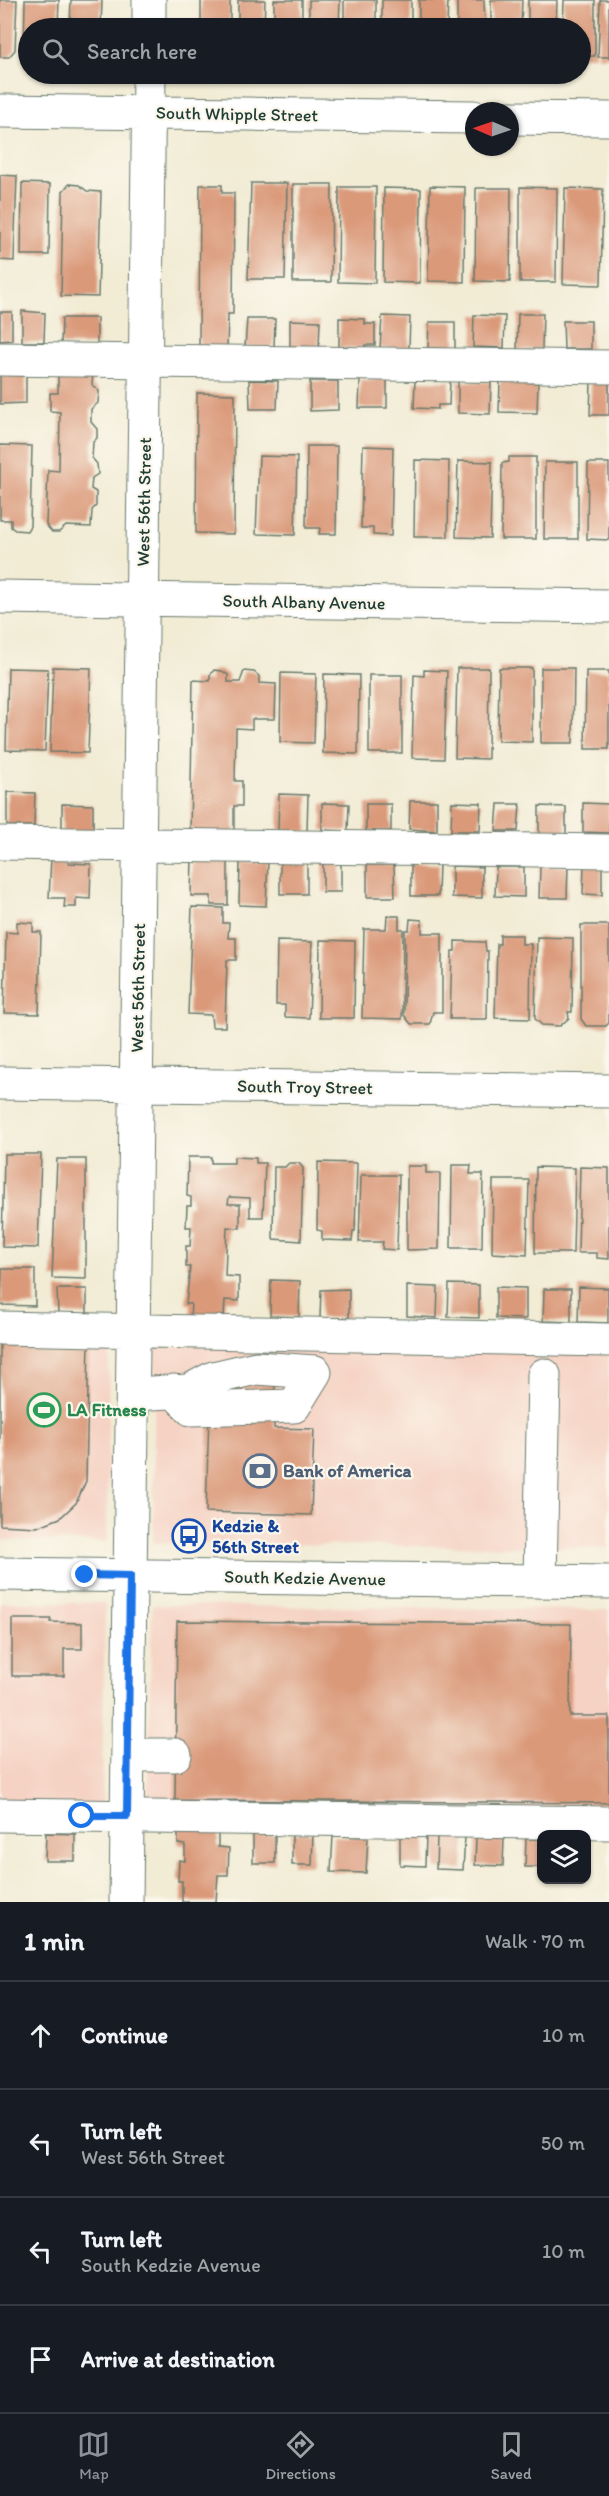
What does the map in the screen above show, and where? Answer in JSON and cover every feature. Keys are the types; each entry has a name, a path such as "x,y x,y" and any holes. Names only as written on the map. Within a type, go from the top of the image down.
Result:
{"street":[{"path":"149,0 149,18"},
{"name":"West 56th Street","path":"126,1902 149,84"},
{"name":"South Whipple Street","path":"0,111 465,117"},
{"path":"519,118 609,119"},
{"path":"0,359 609,367"},
{"name":"South Albany Avenue","path":"0,597 609,606"},
{"path":"0,843 609,851"},
{"name":"South Troy Street","path":"0,1083 609,1092"},
{"path":"0,1328 609,1340"},
{"path":"133,1394 174,1391 191,1409 294,1406 315,1372"},
{"path":"540,1581 544,1375"},
{"name":"South Kedzie Avenue","path":"0,1574 609,1582"},
{"path":"128,1755 175,1755"},
{"path":"0,1815 609,1823"}],"shaded area":[{"name":"LA Fitness","path":"0,1328 109,1330 107,1542 0,1540"},
{"path":"155,1330 609,1336 609,1548 153,1543"},
{"path":"0,1602 105,1603 102,1816 0,1815"},
{"path":"152,1605 609,1610 609,1823 147,1817"}],"building":[{"path":"0,0 17,0 15,50 9,57 0,57"},
{"path":"25,0 59,0 58,18 25,18"},
{"path":"71,0 102,0 101,18 70,18"},
{"path":"201,0 230,0 230,18 201,18"},
{"path":"238,0 265,0 264,18 238,18"},
{"path":"274,0 302,0 302,18 274,18"},
{"path":"309,0 340,0 339,18 309,18"},
{"path":"344,0 376,0 376,18 344,18"},
{"path":"382,0 411,0 411,18 382,18"},
{"path":"419,0 448,0 447,18 419,18"},
{"path":"457,0 484,0 485,18 457,18"},
{"path":"491,0 522,0 521,18 491,18"},
{"path":"528,0 557,0 556,18 528,18"},
{"path":"564,0 595,0 595,56 591,56 591,18 563,18"},
{"path":"600,0 609,0 609,57 598,57"},
{"path":"0,175 17,176 14,261 0,260"},
{"path":"22,183 50,184 49,255 21,255"},
{"path":"251,183 287,183 285,279 248,279"},
{"path":"69,184 79,185 87,191 101,192 98,297 61,296 63,191"},
{"path":"293,184 332,184 331,282 293,282"},
{"path":"200,185 222,185 222,193 234,193 233,314 228,314 227,349 199,348"},
{"path":"430,186 465,187 464,282 428,281"},
{"path":"339,187 376,187 375,283 338,282"},
{"path":"520,187 557,188 556,282 520,282"},
{"path":"384,188 421,189 420,283 383,282"},
{"path":"476,188 511,188 510,282 475,281"},
{"path":"565,188 603,189 601,285 563,284"},
{"path":"22,311 45,313 44,342 22,342"},
{"path":"0,312 12,312 12,340 0,341"},
{"path":"518,314 543,314 542,349 517,350"},
{"path":"474,315 505,316 504,348 473,347"},
{"path":"382,316 410,317 409,349 380,348"},
{"path":"62,318 97,318 97,345 61,345"},
{"path":"339,318 365,319 365,324 375,324 375,345 365,345 364,348 339,348"},
{"path":"247,319 275,319 274,347 245,347"},
{"path":"290,320 320,321 319,347 290,346"},
{"path":"563,321 591,321 591,349 564,349"},
{"path":"429,322 455,322 455,349 428,348"},
{"path":"58,372 93,373 92,385 99,391 98,403 91,409 91,422 97,429 92,458 97,464 98,474 92,478 91,489 96,492 96,506 92,510 91,527 66,526 59,532 52,532 46,525 48,470 59,471 60,412 50,411 50,393 58,393"},
{"path":"0,375 26,376 26,403 0,404"},
{"path":"387,379 387,408 359,408 360,380"},
{"path":"249,380 278,381 277,409 250,409"},
{"path":"310,381 338,381 338,410 310,411"},
{"path":"415,381 450,381 449,405 438,405 438,409 414,408"},
{"path":"458,381 491,382 490,414 458,413"},
{"path":"500,381 538,383 537,413 499,412"},
{"path":"591,381 609,382 609,415 590,415"},
{"path":"197,393 235,394 234,534 196,533"},
{"path":"0,445 32,446 30,526 27,531 15,530 11,527 11,520 0,520"},
{"path":"307,446 337,446 336,534 319,534 320,528 306,528"},
{"path":"363,446 393,447 391,536 373,535 373,528 361,528"},
{"path":"259,456 297,457 295,535 256,534"},
{"path":"509,457 536,457 536,539 501,539 502,463 509,462"},
{"path":"415,460 449,461 448,537 414,537"},
{"path":"458,461 492,462 490,538 456,537"},
{"path":"545,462 578,462 578,539 544,539"},
{"path":"588,463 609,463 609,540 587,539"},
{"path":"53,667 91,668 88,753 50,752"},
{"path":"8,668 48,669 45,751 6,750"},
{"path":"457,668 489,668 488,759 455,758"},
{"path":"499,668 532,668 532,742 498,741"},
{"path":"541,668 574,668 573,743 541,743"},
{"path":"214,670 228,675 228,682 240,682 244,671 254,672 259,676 259,683 276,684 275,719 252,719 252,729 236,728 235,781 242,781 242,806 234,806 234,835 190,834 193,680 210,681 210,675"},
{"path":"424,670 447,671 444,759 412,758 414,675 424,676"},
{"path":"586,671 609,671 609,749 585,749"},
{"path":"281,673 316,674 314,743 280,742"},
{"path":"324,674 359,675 358,754 323,753"},
{"path":"369,675 402,675 402,753 369,753"},
{"path":"7,792 35,793 34,826 7,826"},
{"path":"279,794 308,795 307,832 278,830"},
{"path":"410,801 437,801 437,831 409,829"},
{"path":"452,802 481,803 480,831 451,831"},
{"path":"322,803 349,804 348,831 322,830"},
{"path":"583,803 609,804 609,833 583,832"},
{"path":"62,804 93,805 93,832 62,832"},
{"path":"366,804 391,804 391,831 366,831"},
{"path":"498,804 520,804 518,831 496,831"},
{"path":"539,806 566,807 566,835 539,835"},
{"path":"51,857 69,857 69,863 91,864 90,899 76,898 76,907 64,907 65,898 49,898"},
{"path":"192,858 228,859 228,905 211,905 211,896 191,896"},
{"path":"240,862 268,862 266,906 239,905"},
{"path":"280,862 307,862 307,894 280,894"},
{"path":"323,862 341,862 341,892 323,892"},
{"path":"411,863 439,864 438,896 411,896"},
{"path":"367,865 394,865 395,897 367,897"},
{"path":"584,865 602,865 602,895 583,894"},
{"path":"452,866 482,867 482,898 452,897"},
{"path":"540,866 568,866 567,898 539,898"},
{"path":"496,867 524,867 524,897 495,896"},
{"path":"192,907 223,908 223,923 229,923 228,938 236,938 236,960 227,960 225,1027 212,1027 211,1015 188,1014"},
{"path":"387,916 399,916 399,929 403,929 402,1019 362,1018 364,929 386,929"},
{"path":"410,919 422,920 422,933 442,933 442,1012 433,1012 430,1024 411,1024 404,1015 405,930 409,930"},
{"path":"17,922 33,923 33,932 41,932 39,1014 4,1013 6,932 17,933"},
{"path":"581,925 609,925 609,1023 606,1026 586,1026 581,1019"},
{"path":"500,935 522,935 522,944 531,944 530,1019 495,1018 497,944 500,944"},
{"path":"537,937 573,938 572,1012 568,1012 569,1018 560,1026 542,1025 535,1019"},
{"path":"320,940 355,941 354,1018 319,1018"},
{"path":"277,941 312,942 309,1018 285,1017 285,1005 276,1005"},
{"path":"455,941 485,942 486,951 488,951 487,1019 450,1019 452,951 455,951"},
{"path":"4,1154 41,1154 38,1248 2,1247"},
{"path":"188,1157 211,1157 211,1163 234,1163 234,1157 256,1158 256,1163 265,1163 263,1217 250,1217 250,1198 229,1197 228,1204 240,1204 240,1228 227,1227 225,1276 239,1277 239,1301 225,1300 224,1318 190,1317 191,1304 186,1304 190,1267 186,1267 186,1246 190,1246 191,1227 186,1227 187,1206 191,1206 191,1197 187,1196"},
{"path":"57,1159 86,1159 86,1279 52,1278"},
{"path":"318,1162 357,1163 355,1231 353,1231 352,1241 322,1240 322,1231 317,1230"},
{"path":"289,1163 299,1163 303,1168 301,1241 273,1239 274,1167 285,1167"},
{"path":"452,1165 471,1165 470,1174 483,1174 482,1248 451,1248"},
{"path":"407,1166 426,1166 426,1173 440,1173 439,1249 407,1250"},
{"path":"536,1167 575,1168 573,1253 535,1253"},
{"path":"580,1167 609,1168 609,1259 597,1258 597,1253 578,1253"},
{"path":"361,1175 399,1175 397,1250 382,1249 383,1242 359,1242"},
{"path":"493,1180 529,1180 527,1255 492,1253"},
{"path":"2,1269 35,1269 35,1306 1,1305"},
{"path":"271,1280 300,1281 299,1317 270,1316"},
{"path":"449,1284 479,1285 479,1318 448,1317"},
{"path":"407,1286 438,1287 437,1318 407,1316"},
{"path":"496,1287 526,1288 526,1319 496,1318"},
{"path":"579,1287 608,1288 608,1323 578,1322"},
{"path":"57,1289 87,1289 87,1315 58,1314"},
{"path":"349,1289 349,1318 320,1318 321,1290"},
{"path":"544,1289 571,1289 571,1322 543,1321"},
{"name":"LA Fitness","path":"0,1338 89,1340 86,1481 76,1503 60,1518 37,1527 0,1525"},
{"name":"Bank of America","path":"210,1383 275,1384 274,1428 314,1429 311,1515 206,1512"},
{"path":"12,1619 51,1619 50,1622 82,1623 82,1649 64,1649 64,1676 12,1676"},
{"path":"177,1621 571,1624 570,1716 609,1716 609,1803 175,1800"},
{"path":"178,1826 218,1827 218,1847 229,1848 228,1875 218,1875 216,1902 182,1902 182,1881 178,1881 179,1860 185,1861 185,1845 178,1844"},
{"path":"46,1833 75,1834 75,1861 45,1861"},
{"path":"292,1833 313,1833 312,1865 292,1865"},
{"path":"253,1834 275,1835 275,1863 253,1863"},
{"path":"400,1835 426,1836 425,1866 400,1865"},
{"path":"333,1836 368,1837 366,1873 331,1872"},
{"path":"437,1836 465,1837 463,1870 436,1869"},
{"path":"476,1837 504,1838 503,1866 475,1865"},
{"path":"526,1839 537,1839 537,1867 525,1867"}],"place":[{"name":"LA Fitness","path":"44,1410"},
{"name":"Bank of America","path":"260,1471"},
{"name":"Kedzie & 56th Street","path":"189,1536"}],"route":[{"path":"82,1816 127,1816 128,1755 130,1576 85,1575"}]}
